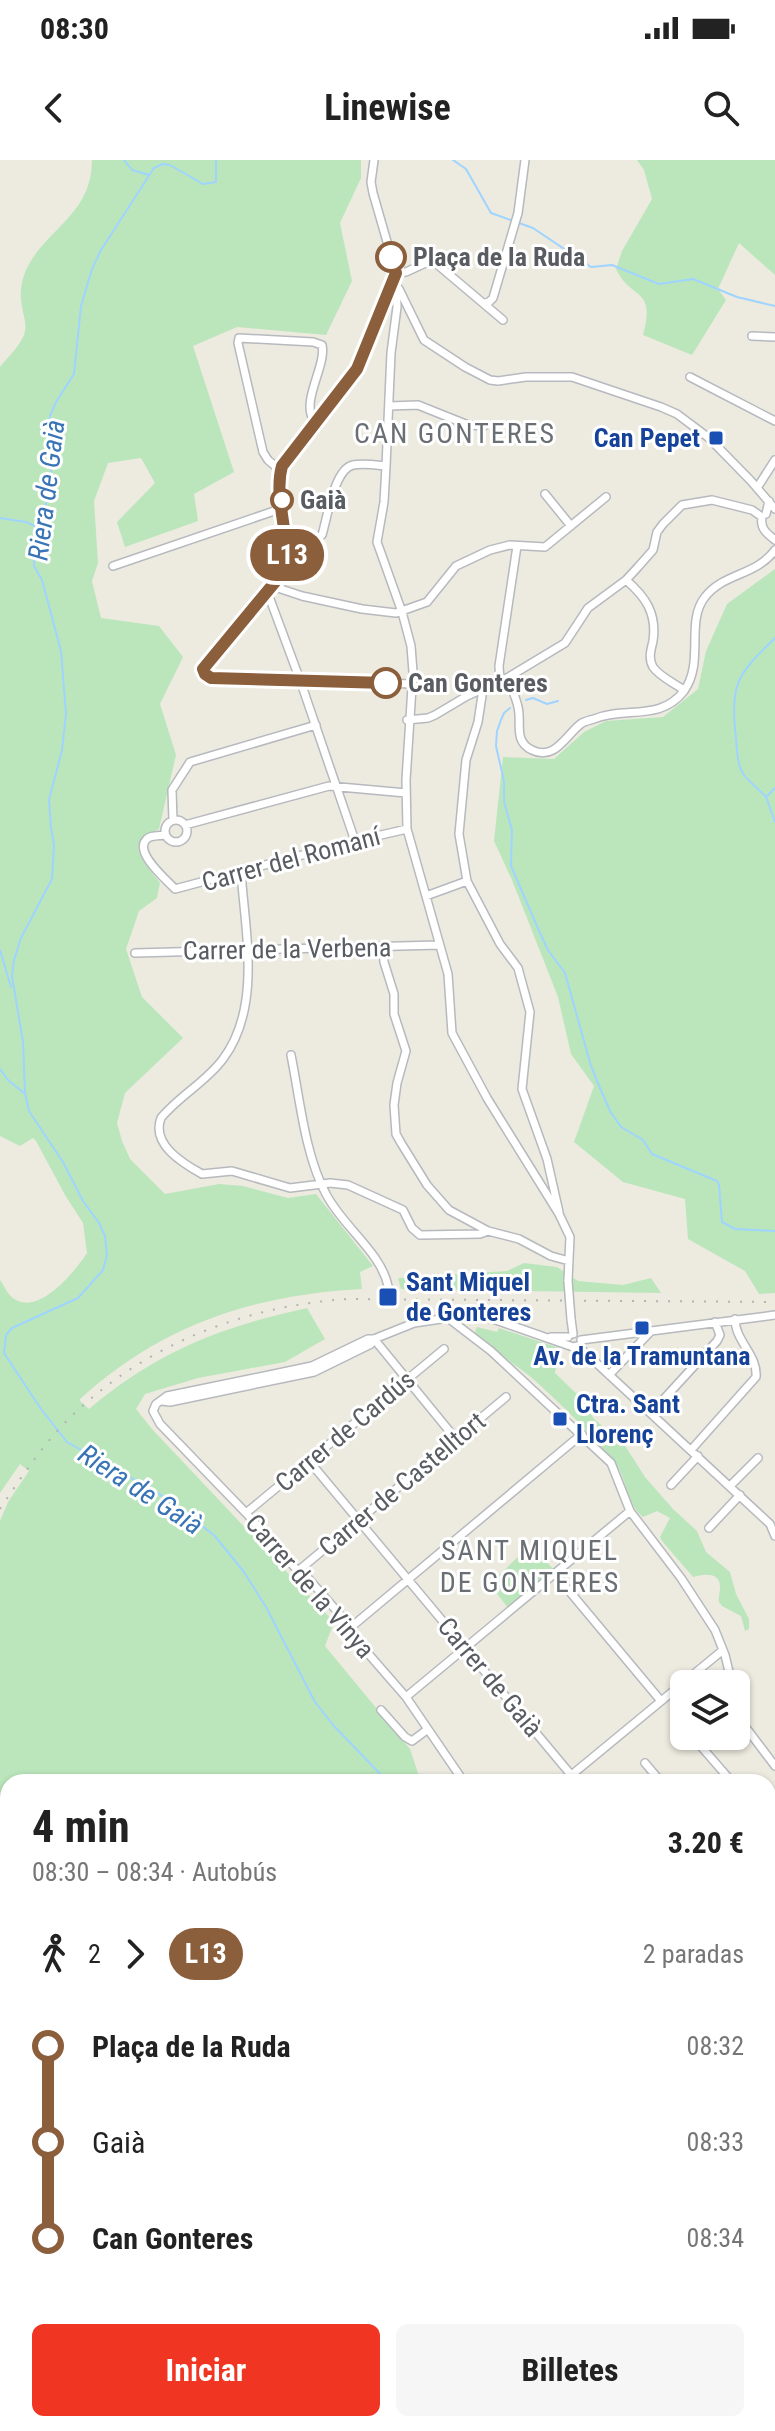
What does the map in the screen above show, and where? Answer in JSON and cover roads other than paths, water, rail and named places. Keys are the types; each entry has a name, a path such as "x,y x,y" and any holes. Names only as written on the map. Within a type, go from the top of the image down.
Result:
{"street":[{"path":"374,160 373,193 397,285 384,502 377,542 411,646 413,684 408,720 407,829 451,994 452,1033 570,1237 570,1339"},
{"path":"485,303 493,298 513,235 525,160"},
{"path":"396,273 406,272 432,260 503,320"},
{"path":"396,273 357,369 286,459 281,471 288,552 285,570 203,669 211,678 413,684"},
{"path":"397,285 424,340 490,380 572,377 677,414 709,438 769,501 770,513 761,524 775,540"},
{"path":"752,336 775,337"},
{"path":"281,471 263,452 239,338 319,342 322,345 323,355 310,410 315,422"},
{"path":"690,377 775,421"},
{"path":"389,406 418,405 468,425 484,426"},
{"path":"757,488 775,460"},
{"path":"314,540 322,535 338,480 344,470 353,465 386,466"},
{"path":"545,494 571,526"},
{"path":"267,591 362,609 402,612 427,602 456,566 501,546 545,547 606,497"},
{"path":"408,720 428,718 503,680 565,643 588,608 626,580 653,550 657,532 682,505 712,500 770,513"},
{"path":"113,566 283,508"},
{"path":"517,546 499,666 518,707 522,743 542,753 556,749 581,724 607,713 650,712 673,703 692,675 696,648 695,621 702,600 715,586 753,570 775,550"},
{"path":"626,580 642,595 654,619 650,659 655,669 684,690"},
{"path":"267,591 317,725 355,841"},
{"path":"483,689 478,722 466,760 459,823 467,881 500,944 518,968 530,1012 522,1089 547,1159 559,1214"},
{"path":"173,820 172,790 190,762 317,725"},
{"path":"185,825 336,786 406,793"},
{"path":"173,820 185,825 187,832 181,841 173,842 165,835 166,826 173,820"},
{"name":"Carrer del Romaní","path":"165,835 148,837 143,849 148,861 175,889 407,829"},
{"path":"241,872 247,949 246,997 237,1034 214,1069 161,1118 158,1125 163,1144 202,1174 232,1171 290,1188 348,1185 399,1207 420,1235 480,1234 488,1231"},
{"path":"426,896 467,881"},
{"name":"Carrer de la Verbena","path":"135,953 439,945"},
{"path":"383,947 384,962 394,994 394,1014 406,1051 395,1094 396,1134 427,1185 449,1210 488,1231 519,1239 551,1256 569,1261"},
{"path":"291,1055 312,1160 321,1184 340,1217 378,1260 388,1286"},
{"path":"455,1438 374,1339 414,1323 463,1315 478,1316 545,1337 570,1339 578,1335 579,1343 609,1375 740,1495 773,1521 775,1536"},
{"path":"579,1343 623,1334 775,1315"},
{"path":"448,1318 478,1340 611,1463 630,1511 702,1606 715,1630 728,1670"},
{"path":"671,1485 756,1377 755,1363 735,1330 735,1319"},
{"path":"715,1322 720,1335"},
{"path":"651,1413 720,1335 735,1330"},
{"path":"609,1375 651,1331"},
{"path":"623,1334 632,1340 633,1350"},
{"name":"Carrer de la Vinya","path":"374,1339 312,1366 167,1396 156,1404 153,1411 160,1424 308,1578 406,1697 459,1774"},
{"name":"Carrer de Cardús","path":"246,1513 444,1349"},
{"name":"Carrer de Castelltort","path":"298,1571 506,1397"},
{"path":"350,1628 582,1434"},
{"path":"730,1486 758,1458"},
{"name":"Carrer de Gaià","path":"309,1461 570,1774"},
{"path":"709,1528 740,1495"},
{"path":"406,1697 630,1511"},
{"path":"555,1574 661,1701"},
{"path":"572,1774 723,1650"},
{"path":"381,1710 412,1741 428,1729"},
{"path":"750,1733 775,1766"},
{"path":"704,1750 725,1774"},
{"path":"645,1763 654,1774"}],"waterway":[{"path":"124,160 132,170 149,175"},
{"name":"Riera de Gaià","path":"216,160 216,182 203,184 170,165 154,168 92,269 81,306 74,374 50,416 52,463 49,492 35,545 34,566 42,580 61,651 66,714 62,750 49,800 54,845 52,879 21,938 12,976 23,1042 25,1093 29,1111 99,1223 105,1236 107,1255 103,1270 78,1298 12,1328 6,1335 4,1353 67,1442 158,1493 214,1535 244,1572 266,1607 315,1702 380,1774"},
{"path":"453,160 466,169 491,213 533,228 591,267 612,265 659,284 693,279 737,297 775,306"},
{"path":"0,518 37,527"},
{"path":"766,797 746,778 740,767 734,704 744,671 775,638"},
{"path":"526,700 533,698 547,704 558,701"},
{"path":"510,708 501,720 496,746 504,781 504,802 512,830 511,866 548,950 565,973 591,1066 610,1111 621,1127 643,1140 652,1154 717,1181 722,1222 735,1229 775,1231"},
{"path":"775,788 766,797 775,822"},
{"path":"0,950 11,987"},
{"path":"0,1069 24,1093"}],"railway":[{"path":"0,1509 58,1430 120,1376 191,1337 268,1311 348,1299 775,1302"}],"place":[{"name":"Plaça de la Ruda","path":"391,257"},
{"name":"Can Pepet","path":"716,438"},
{"name":"Gaià","path":"282,500"},
{"name":"Can Gonteres","path":"386,683"},
{"name":"Sant Miquel de Gonteres","path":"388,1297"},
{"name":"Av. de la Tramuntana","path":"642,1328"},
{"name":"Ctra. Sant Llorenç","path":"560,1419"}],"district":[{"name":"CAN GONTERES","path":"455,433"},
{"name":"SANT MIQUEL DE GONTERES","path":"530,1566"}]}
